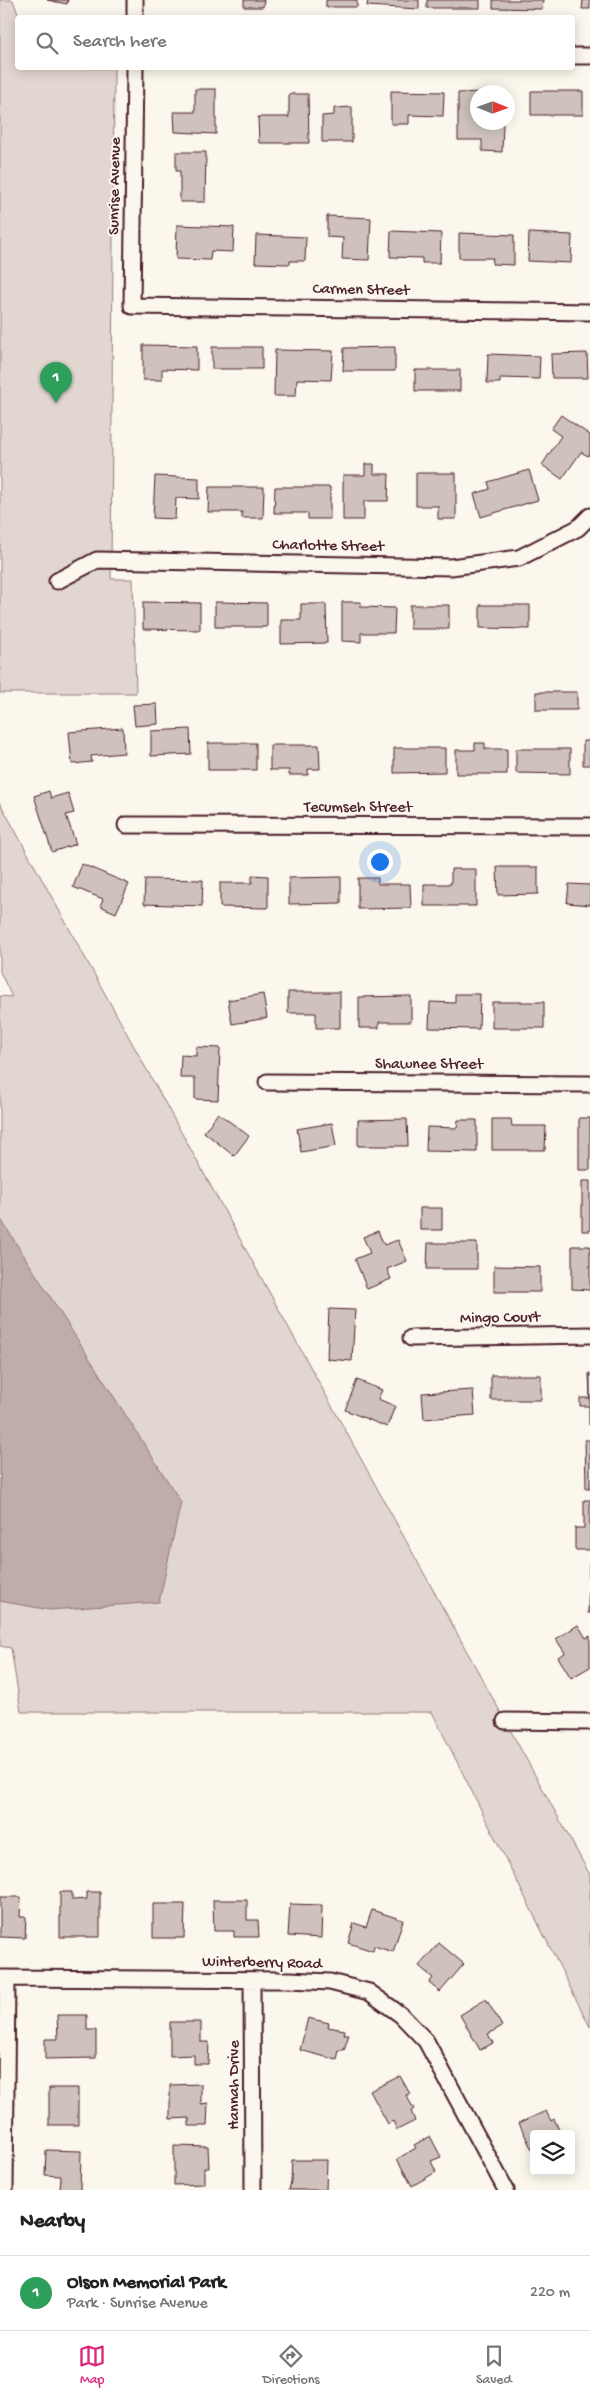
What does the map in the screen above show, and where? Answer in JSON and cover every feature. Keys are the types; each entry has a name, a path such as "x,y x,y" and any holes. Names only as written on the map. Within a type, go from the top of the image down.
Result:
{"street":[{"path":"135,0 135,15"},
{"path":"575,56 590,56"},
{"name":"Sunrise Avenue","path":"132,306 135,70"},
{"name":"Carmen Street","path":"132,306 590,312"},
{"name":"Charlotte Street","path":"57,581 96,560 450,567 519,558 578,528 590,516"},
{"name":"Tecumseh Street","path":"126,824 590,826"},
{"name":"Shawnee Street","path":"267,1082 590,1084"},
{"name":"Mingo Court","path":"411,1338 590,1335"},
{"path":"505,1721 590,1722"},
{"path":"4,1979 5,2190"},
{"name":"Winterberry Road","path":"4,1979 330,1982 369,1992 401,2015 426,2041 506,2190"},
{"name":"Hannah Drive","path":"252,1980 253,2190"}],"shaded area":[{"path":"0,0 13,0 18,15 15,15 15,70 114,70 111,579 133,579 136,693 0,693"},
{"path":"0,803 590,1875 590,2027 432,1712 21,1712 11,1648 0,1646 0,996 12,997 0,972"},
{"path":"0,1218 181,1502 159,1602 50,1610 0,1601"}],"building":[{"path":"47,0 68,0 67,4"},
{"path":"244,0 264,0 263,7 244,7"},
{"path":"326,0 357,0 357,7 326,7"},
{"path":"368,0 419,0 419,9 367,6"},
{"path":"427,0 480,0 480,8 427,8"},
{"path":"493,0 543,0 542,9 493,8"},
{"path":"583,0 590,0 590,9 582,9"},
{"path":"195,89 216,89 216,134 175,132 174,112 195,112"},
{"path":"391,91 444,92 443,116 409,115 409,124 391,124"},
{"path":"531,91 583,91 583,115 531,115"},
{"path":"470,92 470,130 503,130 502,152 482,151 482,140 458,140 458,93"},
{"path":"289,94 308,94 309,143 259,143 258,117 289,117"},
{"path":"352,107 352,142 322,142 322,116 334,115 334,108"},
{"path":"176,152 206,152 205,202 180,202 180,171 176,171"},
{"path":"327,216 371,218 369,260 342,259 343,238 327,237"},
{"path":"177,225 234,227 233,252 211,251 210,260 176,259"},
{"path":"391,231 441,233 440,263 422,263 422,258 390,257"},
{"path":"459,233 514,235 514,265 492,264 493,258 459,258"},
{"path":"529,233 572,235 571,263 528,261"},
{"path":"256,235 306,237 305,261 290,261 290,264 255,263"},
{"path":"143,345 197,346 197,370 162,369 162,380 143,380"},
{"path":"212,347 262,347 262,369 212,369"},
{"path":"395,347 395,371 343,371 344,348"},
{"path":"275,350 333,351 331,380 297,379 296,396 274,396"},
{"path":"587,353 588,378 552,378 551,354"},
{"path":"488,354 540,356 539,379 500,378 500,383 487,383"},
{"path":"415,370 460,370 460,391 415,391"},
{"path":"561,415 590,435 590,453 588,456 581,452 562,479 542,465 561,436 551,429"},
{"path":"365,464 374,464 374,474 389,474 388,501 364,501 364,520 343,520 343,475 365,475"},
{"path":"529,470 538,500 481,517 474,494 490,489 488,482"},
{"path":"416,473 456,473 456,519 438,519 438,506 416,506"},
{"path":"155,476 199,478 199,499 176,498 175,519 153,518"},
{"path":"209,487 264,487 263,518 242,518 242,512 208,512"},
{"path":"275,487 330,487 330,519 308,519 308,513 274,513"},
{"path":"143,602 200,603 200,630 143,629"},
{"path":"215,602 267,603 267,627 215,627"},
{"path":"342,602 361,602 361,607 395,608 394,633 361,633 361,642 342,641"},
{"path":"301,604 326,604 327,643 281,644 281,620 301,620"},
{"path":"410,605 449,605 449,629 410,629"},
{"path":"480,605 530,605 530,629 480,628"},
{"path":"536,692 577,692 577,710 536,710"},
{"path":"157,704 158,724 135,726 133,705"},
{"path":"123,728 124,753 91,756 92,762 72,764 69,732"},
{"path":"190,729 191,754 151,756 151,731"},
{"path":"583,741 590,741 590,765 583,765"},
{"path":"208,743 256,743 256,770 208,770"},
{"path":"475,743 485,743 485,749 507,749 507,774 456,774 456,750 475,750"},
{"path":"270,745 319,745 320,769 308,769 308,775 289,775 289,770 270,770"},
{"path":"394,748 445,748 445,772 394,773"},
{"path":"516,749 570,749 570,774 516,773"},
{"path":"49,791 51,798 68,793 74,813 66,815 76,844 52,852 34,796"},
{"path":"82,864 129,884 116,913 100,906 103,899 73,887"},
{"path":"497,867 538,867 538,894 498,895"},
{"path":"451,869 476,869 476,906 424,906 424,884 451,884"},
{"path":"252,875 268,876 268,908 220,907 220,883 252,883"},
{"path":"341,877 341,903 289,904 289,878"},
{"path":"358,878 378,878 378,884 410,884 411,908 358,909"},
{"path":"145,879 203,880 202,906 144,904"},
{"path":"569,884 590,885 590,905 567,903"},
{"path":"288,992 340,992 340,1028 316,1028 316,1013 288,1013"},
{"path":"263,994 267,1018 232,1024 228,1000"},
{"path":"455,994 480,994 479,1029 429,1028 430,1002 455,1003"},
{"path":"411,996 411,1022 379,1022 379,1028 359,1028 359,997"},
{"path":"492,1002 544,1002 544,1028 492,1028"},
{"path":"196,1047 220,1048 218,1100 195,1099 195,1078 180,1078 181,1055 196,1056"},
{"path":"218,1113 249,1136 234,1156 204,1132"},
{"path":"579,1118 590,1118 590,1170 579,1170"},
{"path":"407,1119 408,1146 358,1146 358,1120"},
{"path":"492,1119 511,1119 512,1126 546,1126 545,1150 492,1150"},
{"path":"458,1120 477,1120 477,1152 426,1151 427,1127 457,1128"},
{"path":"332,1123 336,1146 301,1152 297,1129"},
{"path":"582,1181 590,1181 590,1231 582,1231"},
{"path":"420,1208 442,1208 442,1230 420,1230"},
{"path":"378,1231 384,1245 398,1240 407,1261 387,1269 391,1279 367,1289 355,1259 370,1253 363,1237"},
{"path":"428,1243 477,1243 477,1269 427,1269"},
{"path":"572,1246 590,1246 590,1290 572,1289"},
{"path":"494,1266 540,1267 540,1292 494,1292"},
{"path":"329,1309 355,1310 352,1361 327,1359"},
{"path":"491,1375 541,1375 541,1400 491,1400"},
{"path":"357,1380 382,1390 378,1399 395,1406 387,1427 345,1410"},
{"path":"473,1390 475,1415 424,1419 422,1393"},
{"path":"580,1398 590,1398 589,1425 589,1406 580,1406"},
{"path":"585,1440 590,1440 590,1488 586,1488"},
{"path":"584,1500 590,1500 590,1550 575,1550 575,1528 584,1528"},
{"path":"589,1562 590,1613 588,1613"},
{"path":"578,1625 586,1638 590,1636 590,1667 571,1678 558,1657 565,1653 556,1639"},
{"path":"60,1892 72,1892 72,1900 87,1899 87,1892 100,1892 100,1937 60,1937"},
{"path":"0,1897 21,1897 20,1917 26,1917 25,1938 0,1937"},
{"path":"213,1900 247,1900 247,1920 258,1920 259,1937 234,1937 234,1931 214,1931"},
{"path":"153,1904 185,1904 184,1938 153,1938"},
{"path":"290,1904 322,1905 321,1938 288,1936"},
{"path":"372,1910 403,1920 393,1952 374,1946 373,1951 348,1943 354,1923 366,1927"},
{"path":"439,1943 464,1964 440,1992 429,1983 433,1978 419,1966"},
{"path":"486,1999 502,2026 488,2034 493,2043 480,2050 460,2015"},
{"path":"57,2015 87,2015 87,2030 96,2030 96,2058 45,2059 45,2039 58,2039"},
{"path":"308,2018 329,2023 328,2027 345,2030 344,2034 349,2034 344,2050 339,2050 337,2060 300,2050"},
{"path":"170,2022 201,2022 201,2042 209,2042 208,2064 194,2064 194,2055 170,2056"},
{"path":"400,2076 410,2094 406,2095 414,2109 411,2111 415,2121 397,2130 393,2121 388,2124 370,2091"},
{"path":"201,2084 201,2104 208,2103 207,2126 189,2126 189,2118 170,2119 170,2085"},
{"path":"49,2088 78,2088 78,2125 49,2125"},
{"path":"546,2111 551,2121 554,2119 559,2130 530,2130 530,2146 519,2123"},
{"path":"430,2136 441,2157 431,2161 436,2172 412,2186 397,2159 416,2148 414,2145"},
{"path":"174,2146 208,2147 209,2168 204,2168 204,2184 174,2185"},
{"path":"46,2150 81,2151 80,2190 60,2190 61,2176 45,2175"},
{"path":"292,2160 327,2160 326,2190 289,2190"}],"place":[{"name":"Olson Memorial Park","path":"56,403"}]}
